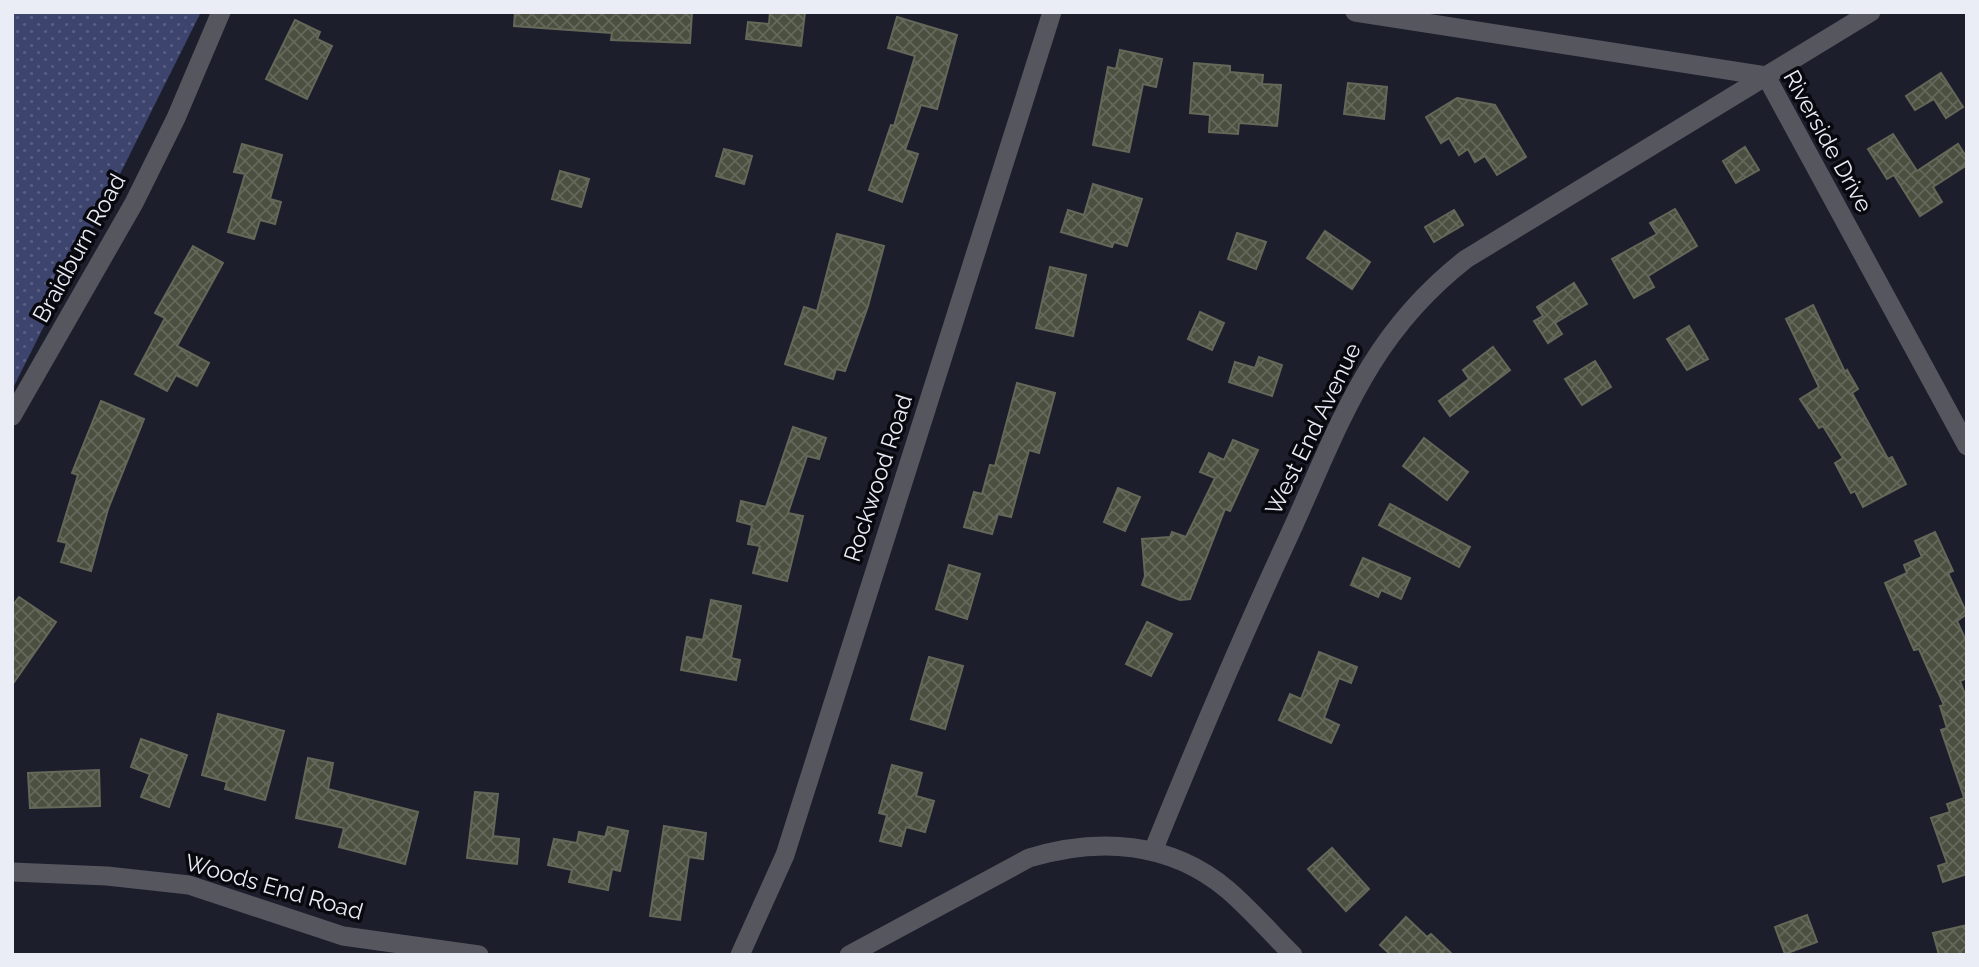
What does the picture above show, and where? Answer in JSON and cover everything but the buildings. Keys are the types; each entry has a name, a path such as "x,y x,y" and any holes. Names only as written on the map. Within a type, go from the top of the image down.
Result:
{"street":[{"name":"Braidburn Road","path":"12,416 112,243 165,139 221,12"},
{"name":"Rockwood Road","path":"740,955 785,855 1052,12"},
{"name":"Riverside Drive","path":"1355,12 1457,20 1766,76 1967,446"},
{"name":"West End Avenue","path":"1153,851 1222,681 1364,373 1409,310 1466,259 1871,12"},
{"path":"849,955 1030,858 1090,844 1121,845 1153,851 1193,867 1227,890 1293,955"},
{"name":"Woods End Road","path":"12,872 107,876 189,886 343,936 479,955"}],"shaded area":[{"path":"12,12 201,12 12,390"}]}
